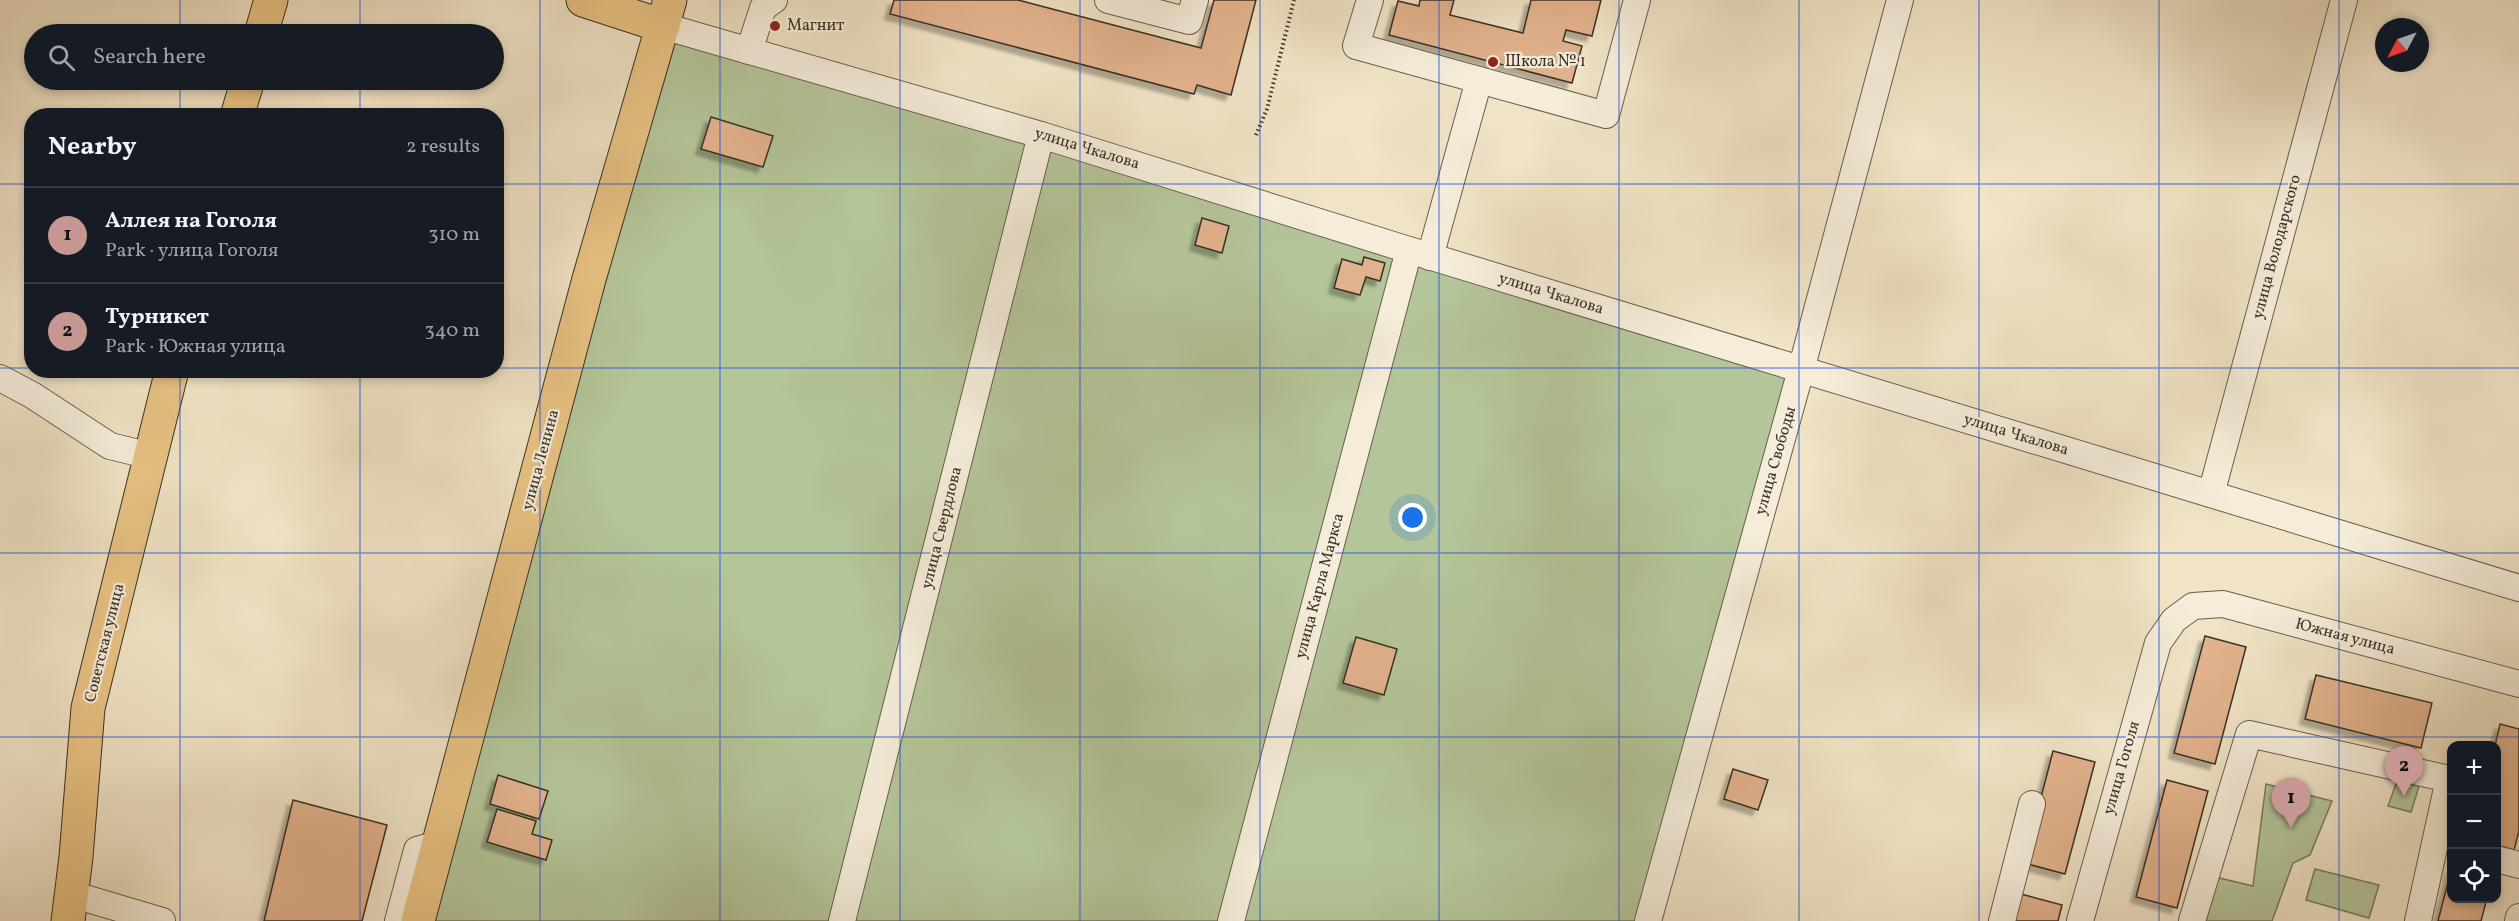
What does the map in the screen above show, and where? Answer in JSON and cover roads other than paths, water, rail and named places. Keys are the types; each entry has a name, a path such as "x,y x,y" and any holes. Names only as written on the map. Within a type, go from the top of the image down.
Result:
{"main road":[{"path":"264,24 271,0"},
{"name":"улица Чкалова","path":"583,0 666,13"},
{"name":"улица Ленина","path":"418,921 590,279 666,13"},
{"path":"239,108 245,90"},
{"name":"Советская улица","path":"70,908 88,708 170,378"}],"street":[{"path":"749,51 763,8 774,0"},
{"path":"1108,0 1189,21 1195,0"},
{"path":"1370,0 1356,46 1606,115 1637,0"},
{"name":"улица Свободы","path":"1648,921 1801,370 1900,0"},
{"name":"улица Володарского","path":"2211,494 2344,0"},
{"name":"улица Чкалова","path":"666,13 749,51 1041,135 1420,254 2519,588"},
{"name":"улица Карла Маркса","path":"1231,921 1420,254 1479,80"},
{"name":"улица Свердлова","path":"842,921 1041,135"},
{"path":"0,378 32,395 110,446 151,456"},
{"name":"Южная улица","path":"2174,620 2193,606 2223,604 2519,684"},
{"name":"улица Гоголя","path":"2080,921 2158,643 2174,620"},
{"path":"2192,921 2249,734 2449,779 2443,844 2418,921"},
{"path":"2002,921 2032,804"},
{"path":"398,921 417,850 438,844"},
{"path":"2501,860 2519,865"},
{"path":"70,908 162,921"}],"place":[{"name":"Магнит","path":"775,26"},
{"name":"Школа № 1","path":"1493,62"},
{"name":"Турникет","path":"2404,796"},
{"name":"Аллея на Гоголя","path":"2291,828"}]}
